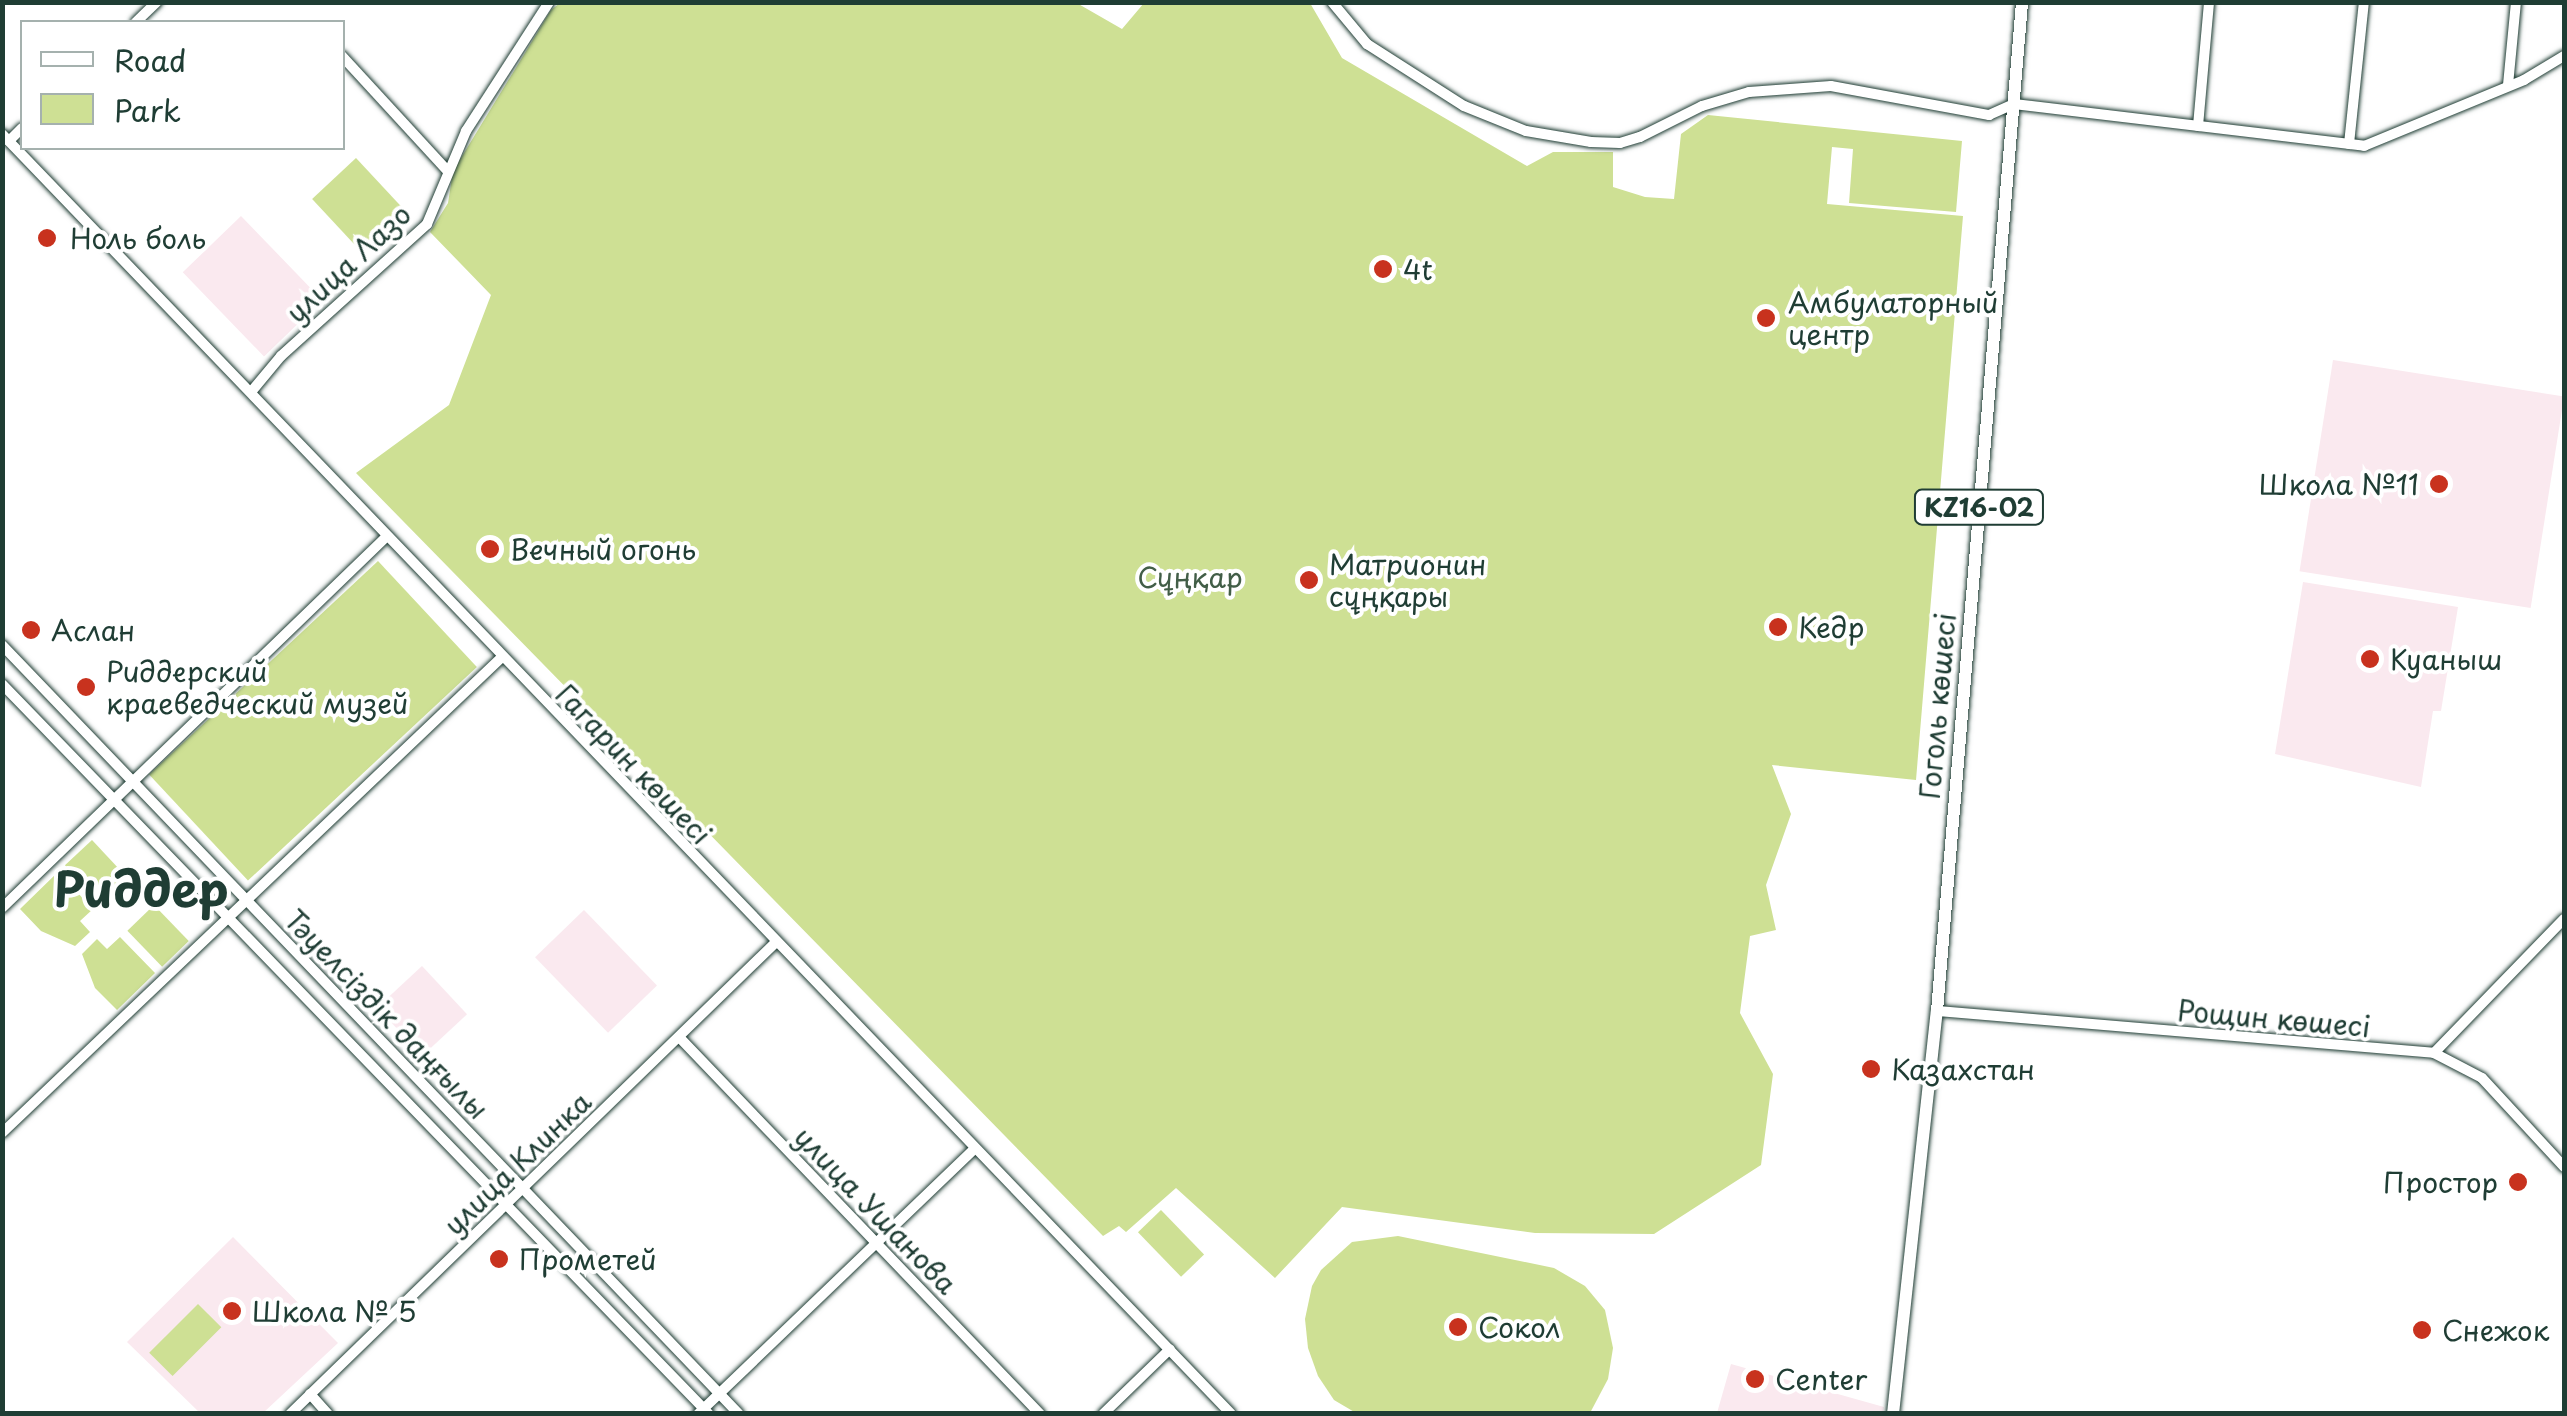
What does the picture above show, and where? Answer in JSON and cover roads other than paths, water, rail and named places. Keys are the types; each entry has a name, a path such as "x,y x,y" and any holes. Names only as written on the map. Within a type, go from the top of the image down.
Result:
{"main road":[{"name":"Гоголь көшесі","path":"1893,1414 1936,1011 2022,2"}],"street":[{"path":"138,20 157,2"},
{"name":"улица Лазо","path":"251,392 281,356 427,224 466,131 549,2"},
{"path":"1332,2 1367,44 1392,64 1464,106 1544,136 1620,143 1702,106 1750,92 1787,87 1865,90 1989,115 2014,104 2374,145 2564,56"},
{"path":"2198,126 2209,2"},
{"path":"2349,144 2364,2"},
{"path":"2508,85 2516,2"},
{"path":"345,59 447,170"},
{"name":"Гагарин көшесі","path":"6,138 1231,1414"},
{"path":"2,908 386,537"},
{"name":"Тәуелсіздік даңғылы","path":"2,645 739,1414"},
{"path":"2,1133 502,658"},
{"name":"Тәуелсіздік даңғылы","path":"2,684 508,1203 704,1412"},
{"path":"2434,1054 2564,918"},
{"name":"улица Клинка","path":"290,1414 775,943"},
{"name":"Рощин көшесі","path":"1936,1011 2434,1054 2482,1078 2564,1167"},
{"name":"улица Ушанова","path":"679,1037 1040,1414"},
{"path":"704,1412 974,1148"},
{"path":"1103,1414 1170,1349"},
{"path":"310,1394 328,1414"}],"place":[{"name":"Ноль боль","path":"47,238"},
{"name":"4t","path":"1383,269"},
{"name":"Амбулаторный центр","path":"1766,318"},
{"name":"Школа №11","path":"2439,484"},
{"name":"Вечный огонь","path":"490,549"},
{"name":"Матрионин сұңқары","path":"1309,580"},
{"name":"Кедр","path":"1778,627"},
{"name":"Аслан","path":"31,630"},
{"name":"Куаныш","path":"2370,659"},
{"name":"Риддерский краеведческий музей","path":"86,687"},
{"name":"Казахстан","path":"1871,1069"},
{"name":"Простор","path":"2518,1182"},
{"name":"Прометей","path":"499,1259"},
{"name":"Школа № 5","path":"232,1311"},
{"name":"Сокол","path":"1458,1327"},
{"name":"Снежок","path":"2422,1330"},
{"name":"Center","path":"1755,1379"}],"district":[{"name":"Риддер","path":"141,888"}],"park label":[{"name":"Сұңқар","path":"1190,577"}]}
